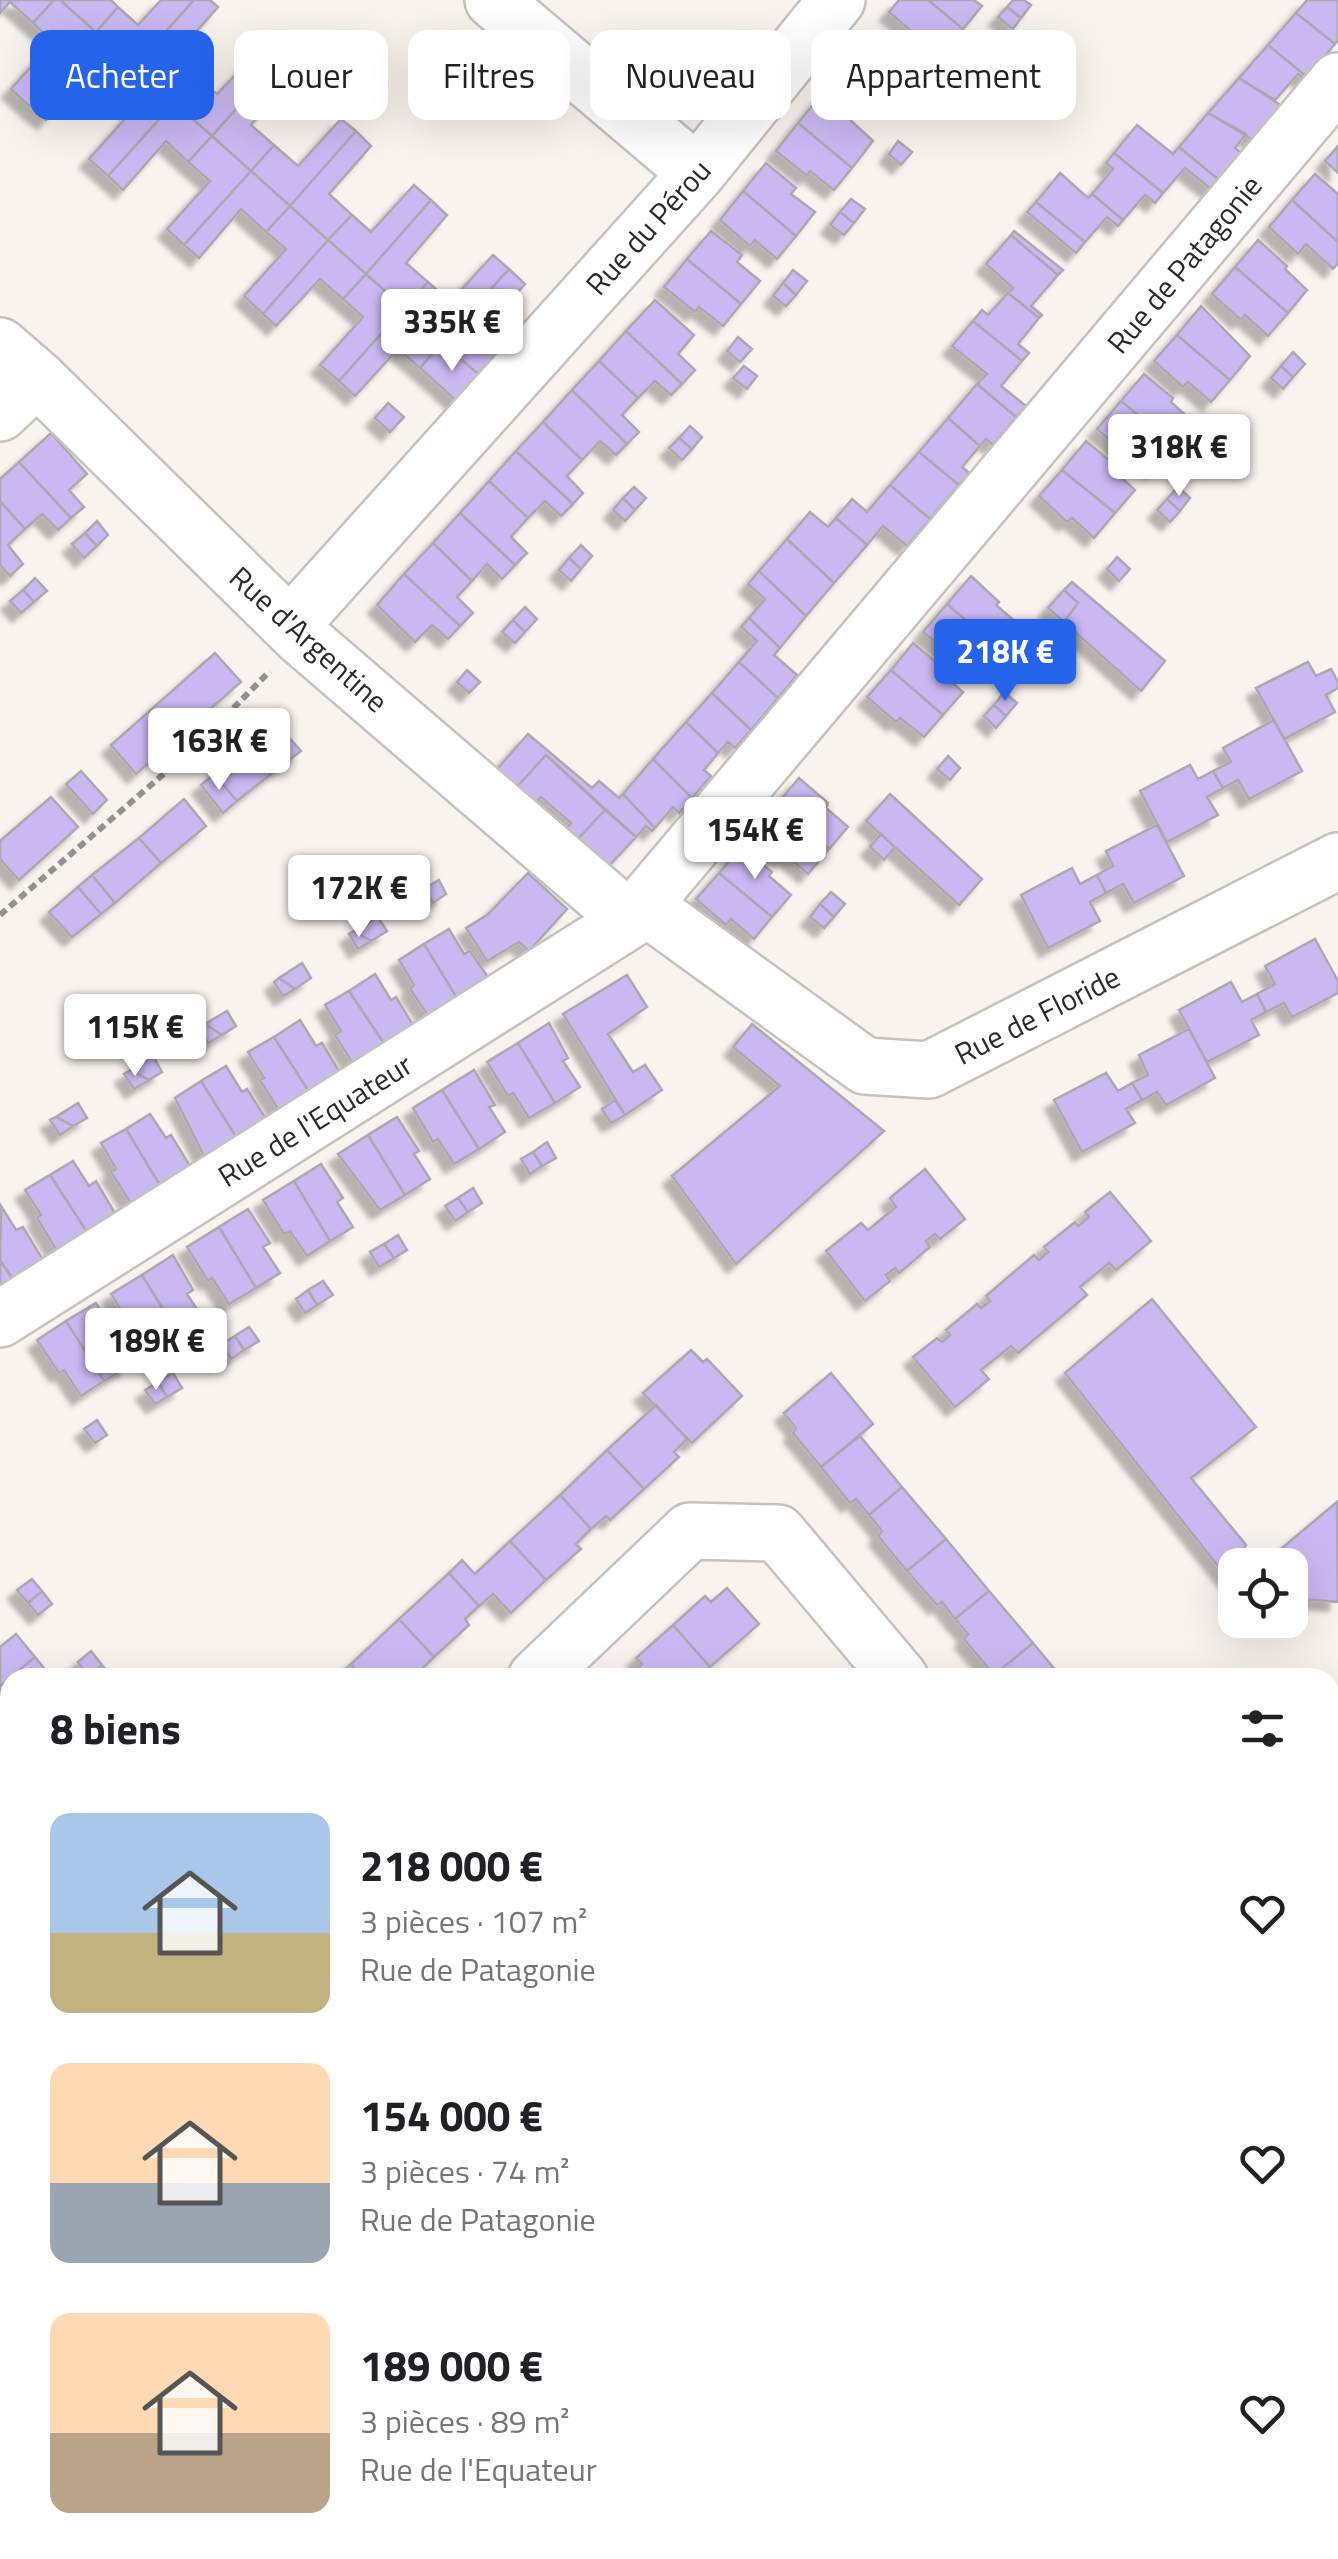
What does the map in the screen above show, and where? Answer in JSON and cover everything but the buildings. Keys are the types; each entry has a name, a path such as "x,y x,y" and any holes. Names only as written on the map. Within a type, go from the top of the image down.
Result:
{"street":[{"path":"493,0 697,173"},
{"name":"Rue du Pérou","path":"296,632 697,173 837,0"},
{"name":"Rue de Patagonie","path":"637,913 1338,81"},
{"name":"Rue d'Argentine","path":"12,379 296,632 637,913"},
{"name":"Rue de Floride","path":"637,913 866,1066 929,1070 1338,862"},
{"name":"Rue de l'Equateur","path":"0,1319 637,913"},
{"path":"546,1668 690,1530 778,1534 892,1668"}],"path":[{"path":"0,915 194,748 296,632"}]}
